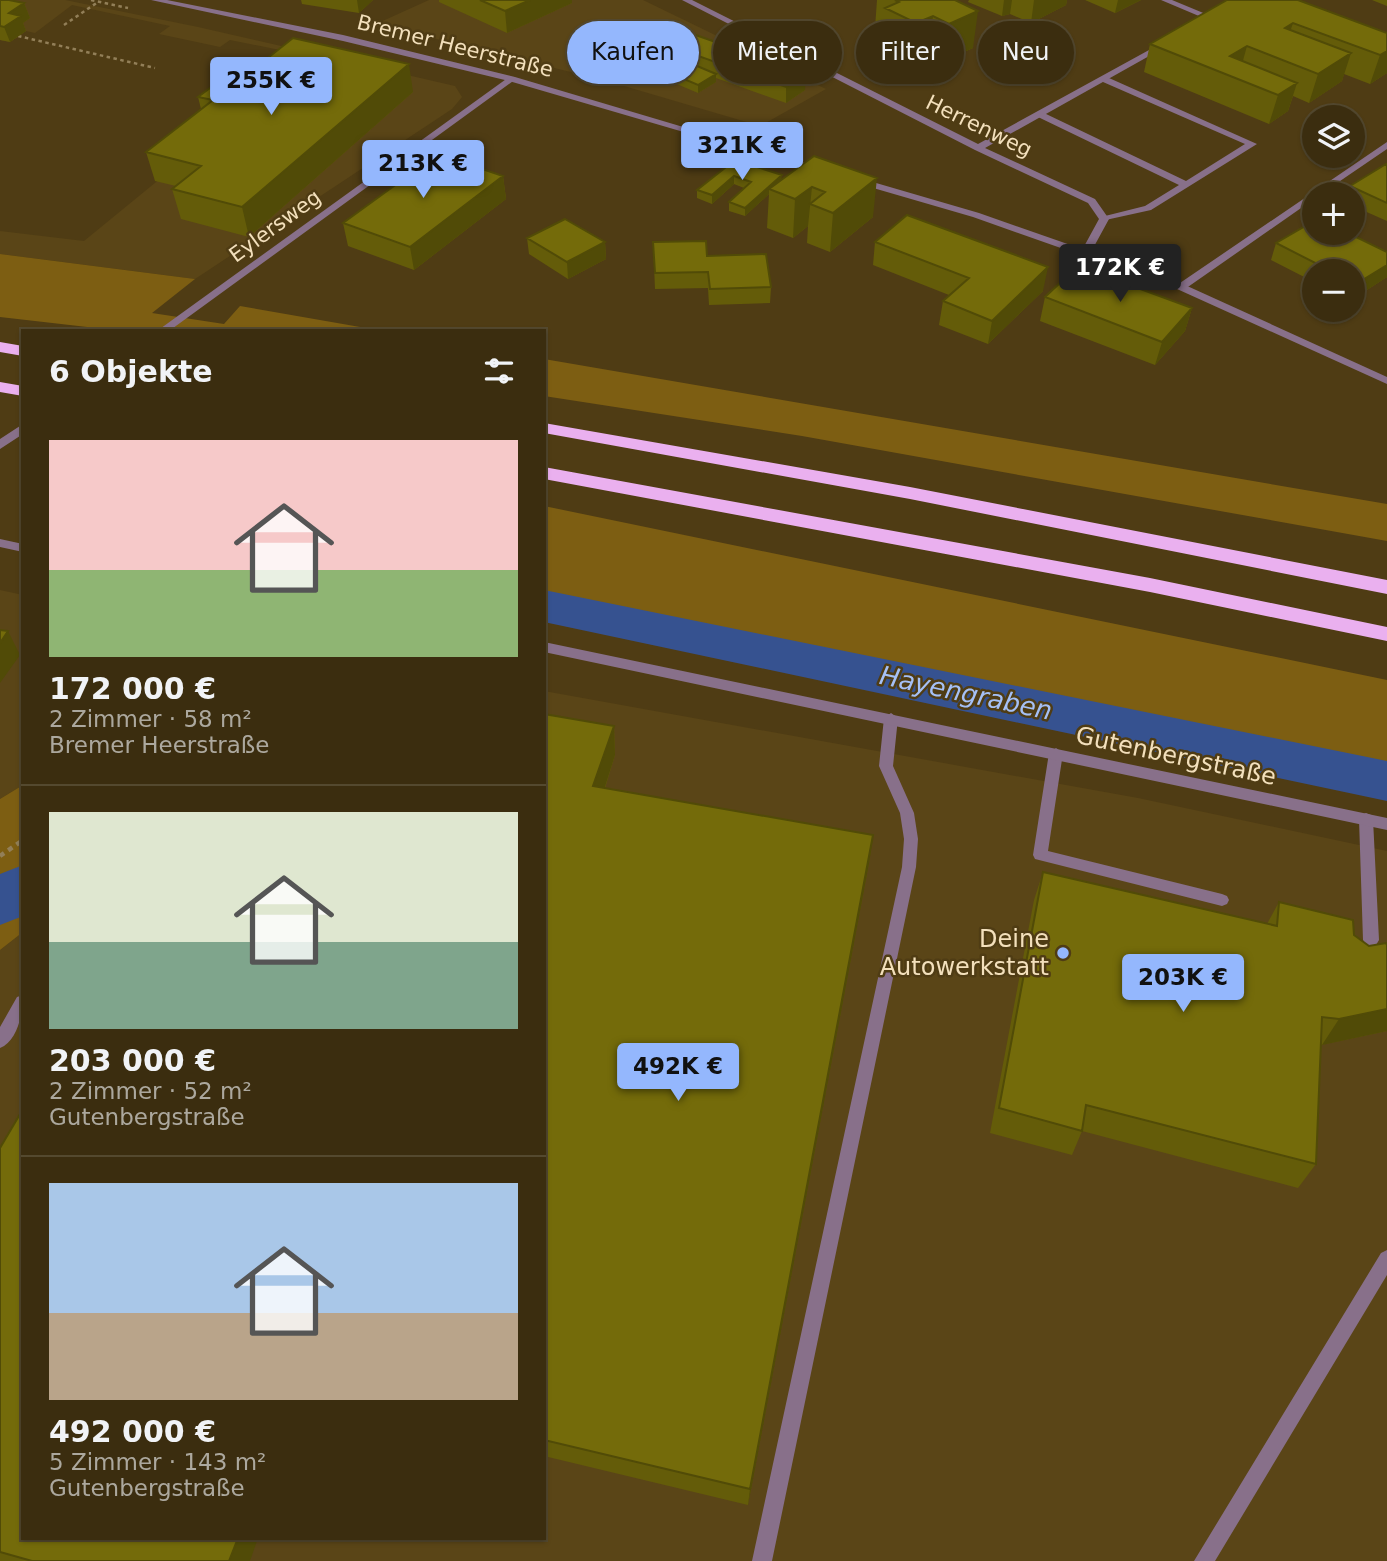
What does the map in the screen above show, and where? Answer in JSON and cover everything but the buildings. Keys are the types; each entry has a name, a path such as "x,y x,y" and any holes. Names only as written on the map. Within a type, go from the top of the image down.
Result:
{"highway":[{"path":"0,347 21,351"},
{"path":"0,387 21,391"},
{"path":"546,428 910,493 1387,587"},
{"path":"546,473 1136,582 1387,634"}],"street":[{"name":"Bremer Heerstraße","path":"155,0 343,38 512,79 831,172"},
{"name":"Herrenweg","path":"686,0 978,149 1092,201 1104,219"},
{"path":"1165,0 1205,20 1218,12"},
{"path":"978,149 1170,41"},
{"name":"Eylersweg","path":"165,329 512,79"},
{"path":"1086,252 1104,219 1148,208 1252,144 1106,79"},
{"path":"1041,115 1187,185"},
{"path":"1334,182 1387,145"},
{"path":"844,176 976,215 1181,287 1387,381"},
{"path":"1181,287 1302,204"},
{"path":"0,444 21,429"},
{"path":"0,543 21,548"},
{"name":"Gutenbergstraße","path":"546,647 1387,824"},
{"path":"762,1561 909,867 911,839 906,813 886,766 891,718"},
{"path":"1056,753 1040,855 1222,900"},
{"path":"1366,819 1371,940"},
{"path":"0,1041 21,1005"},
{"path":"1204,1561 1387,1259"}],"path":[{"path":"64,25 99,1"},
{"path":"18,37 155,68"},
{"path":"0,856 21,841"}],"shaded area":[{"path":"0,0 65,0 198,27 455,86 462,97 452,109 195,279 0,254 0,231 84,241 310,56 230,40 220,47 159,34 170,26 72,5 35,33 26,31 10,42 0,40"},
{"path":"429,0 643,0 686,21 567,21 567,71 376,24"},
{"path":"699,27 713,34 713,84 816,84 826,89 760,126 617,84 699,84"},
{"path":"0,254 195,279 152,313 224,324 240,306 372,329 105,329 0,317"},
{"path":"546,359 1387,504 1387,541 802,436 546,396"},
{"path":"546,506 1387,680 1387,774 546,596"},
{"path":"0,590 21,595 21,786 0,799"},
{"path":"546,691 1138,798 1387,851 1387,1561 0,1561 0,950 21,934 21,1540 546,1540"},
{"path":"21,786 21,934 0,950 0,799"}],"waterway":[{"name":"Hayengraben","path":"546,606 1387,781"},
{"name":"Hayengraben","path":"0,903 21,888"}],"place":[{"name":"Deine Autowerkstatt","path":"1063,953"}]}
